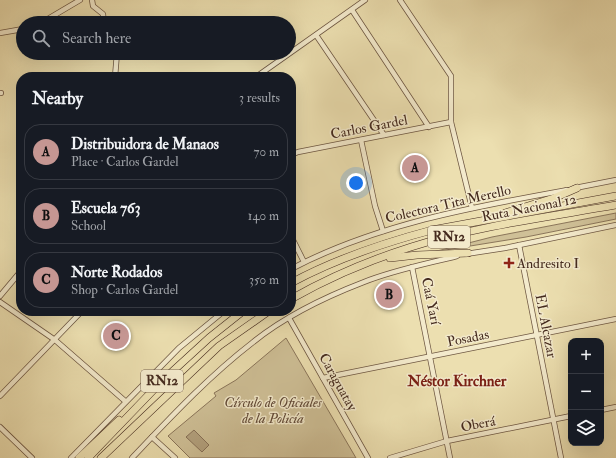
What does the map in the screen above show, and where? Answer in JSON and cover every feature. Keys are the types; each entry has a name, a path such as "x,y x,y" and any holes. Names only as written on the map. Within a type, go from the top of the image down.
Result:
{"highway":[{"path":"473,223 554,198 577,188"},
{"name":"Ruta Nacional 12","path":"296,281 337,261 405,237 616,196"},
{"name":"Ruta Nacional 12","path":"296,297 374,260 410,247 443,238 616,205"},
{"path":"374,260 417,255 468,253"},
{"name":"RN12","path":"88,458 140,404 209,338 237,316"},
{"name":"RN12","path":"100,458 219,346 262,316"},
{"path":"79,458 113,425 140,404"}],"street":[{"path":"53,16 80,0"},
{"path":"92,0 93,6 103,14 103,16"},
{"path":"296,49 365,0"},
{"path":"400,0 451,76 451,122 472,208"},
{"path":"352,10 429,127"},
{"path":"0,33 16,30"},
{"path":"316,35 384,135"},
{"path":"115,72 116,60"},
{"path":"263,72 280,60"},
{"name":"Carlos Gardel","path":"296,153 451,122"},
{"path":"361,140 383,231"},
{"name":"Colectora Tita Merello","path":"296,266 383,231 436,216 616,180"},
{"path":"296,314 318,301 362,282 412,267 468,253 519,245 616,226"},
{"name":"EL Alcazar","path":"519,245 561,458"},
{"path":"296,246 304,262"},
{"name":"Caá Yarí","path":"412,267 431,356 450,458"},
{"path":"0,296 16,277"},
{"path":"0,302 16,313"},
{"path":"20,316 55,340 125,401"},
{"path":"0,396 77,316"},
{"path":"71,458 125,401 195,333 217,316"},
{"path":"132,458 213,376 253,342 292,316"},
{"name":"Caraguatay","path":"289,318 368,458"},
{"name":"Posadas","path":"323,378 616,319"},
{"path":"604,409 616,407"},
{"name":"Oberá","path":"390,458 447,441 568,417"},
{"path":"0,427 32,458"},
{"path":"152,437 175,458"}],"green space":[{"path":"616,213 616,219 526,237 433,252 492,237"},
{"name":"Círculo de Oficiales de la Policía","path":"286,338 356,458 190,458 168,436 216,396 214,393 236,380"}],"shaded area":[{"path":"194,430 209,445 202,452 186,437"}],"place":[{"name":"Distribuidora de Manaos","path":"415,168"},
{"name":"Andresito I","path":"509,263"},
{"name":"Escuela 763","path":"389,295"},
{"name":"Norte Rodados","path":"116,336"}],"district":[{"name":"Néstor Kirchner","path":"457,381"}]}
